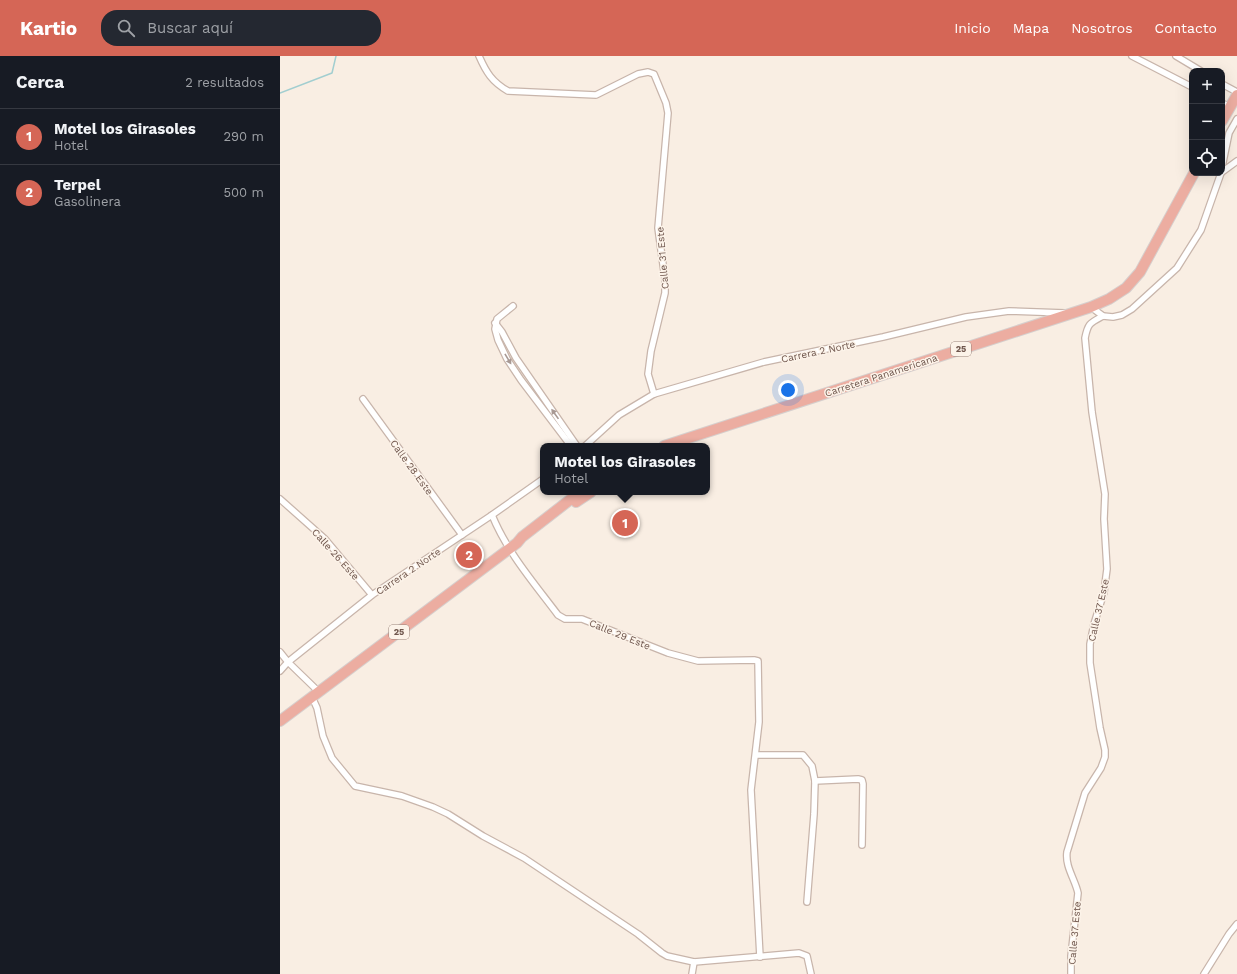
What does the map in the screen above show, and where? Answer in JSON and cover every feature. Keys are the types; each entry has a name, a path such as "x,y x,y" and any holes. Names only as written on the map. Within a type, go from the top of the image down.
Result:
{"highway":[{"path":"1226,105 1237,94"},
{"name":"Carretera Panamericana","path":"673,443 1071,314 1091,307 1109,298 1126,288 1140,272 1192,176"},
{"name":"25","path":"280,721 517,543 522,537 576,495"},
{"name":"25","path":"517,543 525,541 587,495"}],"street":[{"name":"Calle 31 Este","path":"479,56 487,72 497,85 508,91 596,95 638,74 648,72 654,74 666,103 668,112 658,228 665,279 665,293 650,358 648,374 654,394"},
{"path":"1132,56 1189,85"},
{"path":"1176,56 1196,68"},
{"path":"1225,86 1237,94"},
{"path":"1225,152 1229,133 1237,119"},
{"path":"1225,170 1237,161"},
{"path":"1091,307 1103,316 1122,315 1132,309 1177,268 1202,230 1220,176"},
{"path":"513,306 497,318 495,329 498,340 507,359 521,380 569,443"},
{"name":"Carrera 2 Norte","path":"588,443 619,415 654,394 764,362 883,337 966,317 1009,310 1071,314"},
{"name":"Calle 37 Este","path":"1071,974 1071,956 1078,894 1066,859 1067,852 1085,793 1105,757 1090,662 1090,644 1094,624 1104,592 1107,570 1104,519 1105,494 1092,412 1086,338 1087,327 1103,316"},
{"path":"495,323 502,332 516,358 575,443"},
{"name":"Calle 28 Este","path":"363,399 462,535"},
{"name":"Carrera 2 Norte","path":"280,671 288,662 372,595 540,481"},
{"name":"Calle 26 Este","path":"280,499 325,539 372,595"},
{"name":"Calle 29 Este","path":"492,515 499,532 509,549 558,615 565,619 582,619 668,653 698,661 758,661 759,722 756,755"},
{"path":"280,652 316,694 316,708 323,736 332,758 355,786 402,796 448,814 483,836 524,858 638,934 667,956 694,962 799,953 807,956 811,974"},
{"path":"760,957 751,790 756,755 804,755 812,766 815,781 814,814 807,902"},
{"path":"815,781 862,780 862,845"},
{"path":"1204,974 1237,924"},
{"path":"692,974 694,962"}],"waterway":[{"path":"280,93 332,73 336,56"}],"place":[{"name":"Motel los Girasoles","path":"625,523"},
{"name":"Terpel","path":"469,555"}]}
